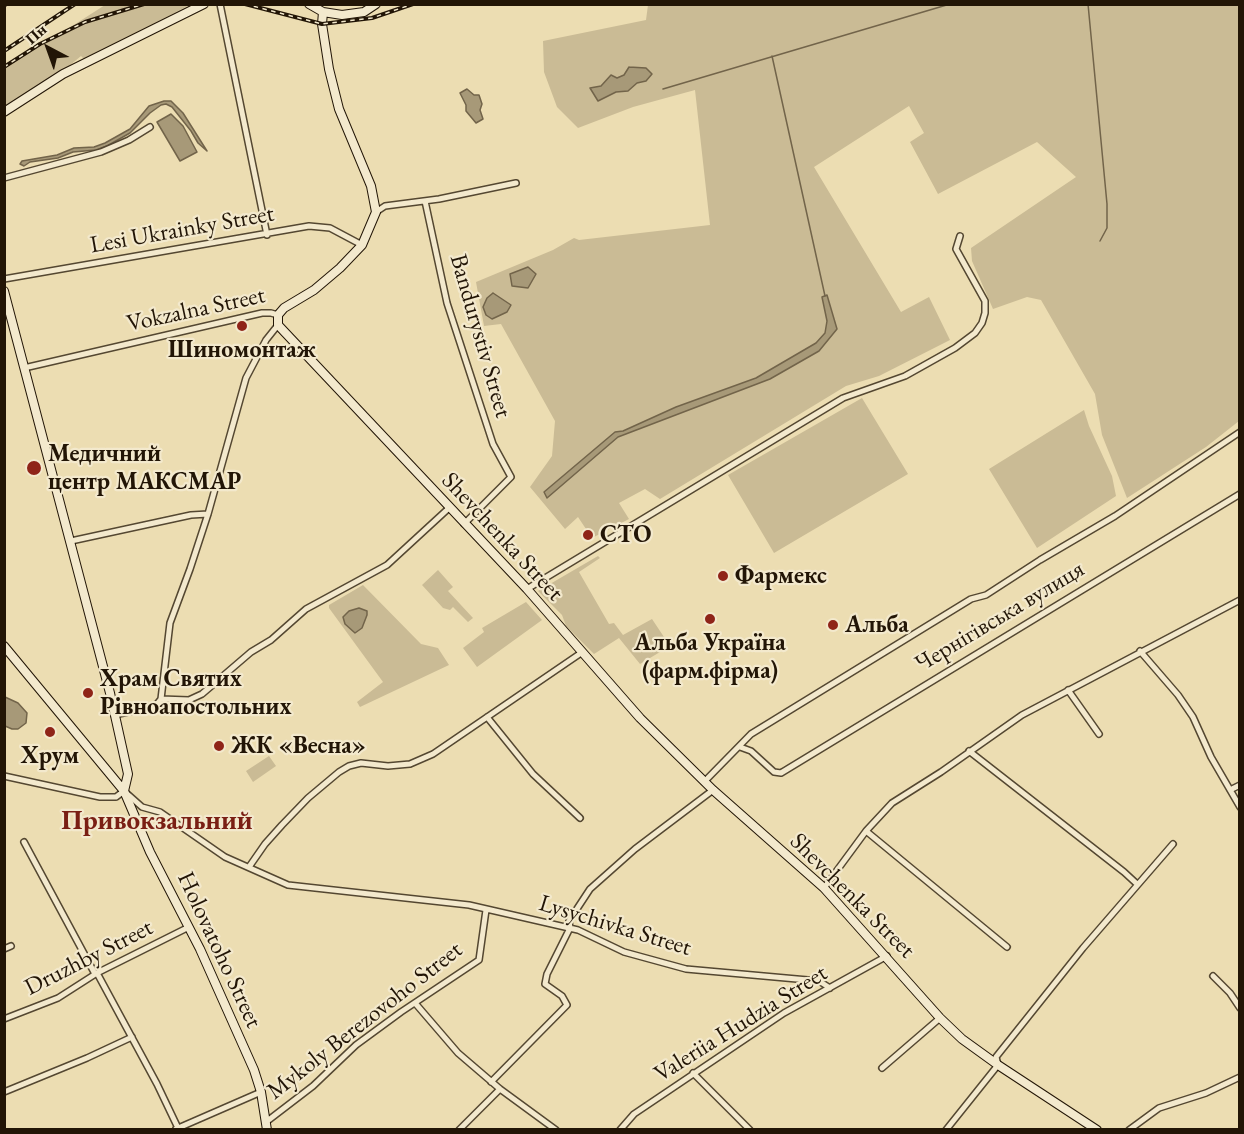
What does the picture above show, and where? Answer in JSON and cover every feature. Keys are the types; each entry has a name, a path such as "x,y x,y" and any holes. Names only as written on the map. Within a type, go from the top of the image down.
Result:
{"main road":[{"path":"4,112 63,74 204,4"},
{"path":"309,4 323,12 342,15 364,12 376,4"},
{"path":"323,12 322,24 328,69 339,109 371,186 376,212"},
{"name":"Vokzalna Street","path":"278,315 284,308 314,290 362,245 376,212"},
{"name":"Holovatoho Street","path":"4,291 71,541 114,715 128,774 124,791"},
{"path":"278,315 278,325"},
{"name":"Shevchenka Street","path":"278,325 527,589 639,718 713,790 824,888 962,1039 1097,1130"},
{"name":"Holovatoho Street","path":"4,646 124,791 150,852 189,927 254,1071 261,1092 266,1126"}],"street":[{"path":"220,4 267,235"},
{"path":"4,178 100,152 129,140 150,127"},
{"path":"376,212 385,206 425,201 516,183"},
{"name":"Bandurystiv Street","path":"425,201 447,303 493,444 511,477 464,524"},
{"name":"Lesi Ukrainky Street","path":"4,279 309,226 330,228 362,245"},
{"path":"527,589 843,398 904,376 955,348 975,333 982,323 985,301 956,249 960,236"},
{"name":"Vokzalna Street","path":"24,368 262,313 278,315"},
{"path":"114,715 142,709 156,704 161,699 170,623 208,514 246,378 266,340 278,325"},
{"name":"Чернігівська вулиця","path":"1239,432 1115,516 986,595 971,599 751,734 740,747 751,751 774,772 781,773 1239,494"},
{"path":"161,699 189,700 202,694 251,652 271,640 306,609 387,565 449,508"},
{"path":"71,541 192,515 208,514"},
{"path":"824,888 866,831 892,803 1022,715 1239,600"},
{"path":"1140,651 1178,695 1193,717 1211,757 1239,807"},
{"path":"249,867 265,844 308,798 349,766 410,764 433,754 581,653"},
{"path":"1068,690 1099,734"},
{"path":"487,717 534,774 580,818"},
{"path":"705,782 740,747"},
{"path":"969,751 1097,850 1137,884"},
{"path":"4,776 100,797 116,797 124,791"},
{"path":"1230,790 1239,785"},
{"path":"491,1082 567,1005 562,996 545,984 547,974 570,928 569,921 590,889 635,849 713,790"},
{"name":"Lysychivka Street","path":"124,791 142,807 160,812 225,856 288,885 470,905 570,928 624,952 686,969 819,981 830,988"},
{"path":"866,831 1007,947"},
{"path":"24,842 157,1084 176,1129 261,1092"},
{"path":"946,1130 998,1065 996,1057 1083,948 1173,844"},
{"name":"Mykoly Berezovoho Street","path":"266,1126 356,1045 479,960 486,910"},
{"name":"Druzhby Street","path":"4,1018 58,998 96,974 189,927"},
{"name":"Valeriia Hudzia Street","path":"620,1130 634,1114 784,1013 886,956"},
{"path":"1216,979 1230,993 1239,1008"},
{"path":"415,1003 458,1053 491,1082 556,1130"},
{"path":"882,1068 940,1017"},
{"path":"4,1092 132,1037"},
{"path":"693,1074 750,1130"},
{"path":"1130,1130 1159,1108 1206,1093 1239,1077"},
{"path":"459,1130 500,1089"}],"shaded area":[{"path":"105,5 190,5 85,60 81,56 5,107 5,69"},
{"path":"648,5 1239,5 1239,421 1206,447 1127,498 1102,435 1095,394 1041,300 1027,297 993,309 972,261 971,248 1076,177 1037,142 938,194 910,142 924,133 909,106 814,167 901,312 929,297 950,340 879,376 846,386 660,499 645,489 619,503 629,519 592,538 578,517 565,529 530,487 552,456 555,421 501,324 484,326 476,282 553,250 574,238 579,240 710,225 695,90 633,107 578,128 557,107 544,72 543,41 646,20"},
{"path":"629,67 646,68 652,74 646,81 637,83 628,91 616,92 598,101 590,88 601,86 611,75 617,78 624,75"},
{"path":"467,89 474,95 479,95 482,104 480,110 483,119 476,123 466,111 466,105 460,93"},
{"path":"171,101 183,113 207,151 198,143 172,107 166,104 150,113 130,133 107,146 30,162 24,166 20,164 22,161 57,155 74,148 94,147 105,143 130,129 149,106"},
{"path":"171,114 183,126 197,152 180,161 157,122"},
{"path":"528,267 536,274 528,288 512,286 510,274"},
{"path":"493,293 511,305 507,312 492,319 486,315 483,307 487,298"},
{"path":"827,295 837,329 819,351 770,379 618,437 547,498 544,492 615,432 623,431 676,407 756,378 816,343 825,333 827,321 822,297"},
{"path":"862,398 908,474 774,553 728,475"},
{"path":"1084,410 1112,476 1116,496 1037,548 989,469"},
{"path":"598,556 600,558 579,572 609,624 614,623 623,635 652,619 670,646 640,664 619,638 594,654 566,626 562,615 538,591"},
{"path":"438,570 453,587 448,591 473,618 468,622 453,607 450,610 443,608 422,585"},
{"path":"363,585 421,644 438,648 449,665 360,707 357,702 383,682 329,605"},
{"path":"526,602 542,620 477,667 463,648 484,632 482,628"},
{"path":"359,608 367,611 367,615 362,628 355,633 345,624 343,617 349,611"},
{"path":"5,697 18,703 27,713 26,723 18,729 5,726"},
{"path":"269,756 276,766 253,782 246,771"}],"waterway":[{"path":"663,89 950,4"},
{"path":"1088,4 1107,204 1107,228 1100,241"},
{"path":"772,56 825,296"}],"railway":[{"path":"4,51 75,4"},
{"path":"4,67 40,44 85,22 144,4"},
{"path":"245,4 322,24 372,18 413,4"}],"place":[{"name":"Шиномонтаж","path":"242,326"},
{"name":"Медичний центр МАКСМАР","path":"34,468"},
{"name":"СТО","path":"588,535"},
{"name":"Фармекс","path":"723,576"},
{"name":"Альба Україна (фарм.фірма)","path":"710,619"},
{"name":"Альба","path":"833,625"},
{"name":"Храм Святих Рівноапостольних","path":"88,693"},
{"name":"Хрум","path":"50,732"},
{"name":"ЖК «Весна»","path":"219,746"}],"district":[{"name":"Привокзальний","path":"157,822"}]}
